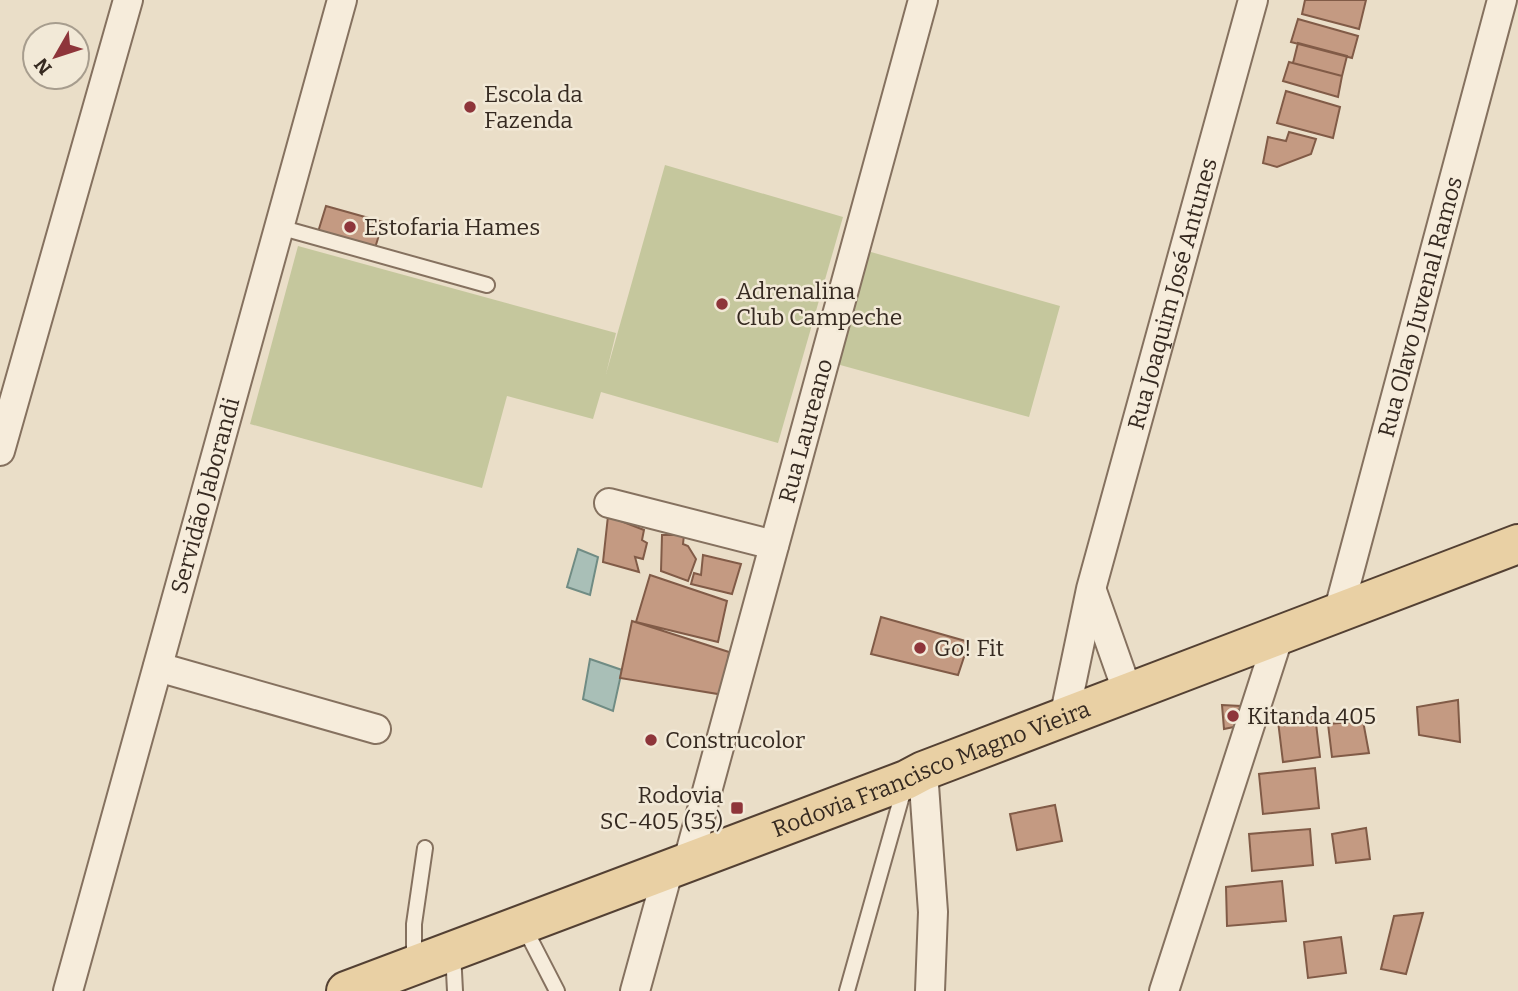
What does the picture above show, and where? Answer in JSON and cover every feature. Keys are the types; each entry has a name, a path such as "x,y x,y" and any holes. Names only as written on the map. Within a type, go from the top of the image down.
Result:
{"main road":[{"name":"Rodovia Francisco Magno Vieira","path":"346,991 1518,544"}],"street":[{"path":"0,451 128,0"},
{"name":"Servidão Jaborandi","path":"68,991 342,0"},
{"name":"Rua Laureano","path":"635,991 678,864 774,545 923,0"},
{"name":"Rua Joaquim José Antunes","path":"1064,718 1091,589 1253,0"},
{"name":"Rua Olavo Juvenal Ramos","path":"1338,612 1502,0"},
{"path":"609,503 774,545"},
{"path":"1091,589 1128,693"},
{"path":"1164,991 1279,635"},
{"path":"158,667 376,729"},
{"path":"914,776 933,900 930,991"}],"lane":[{"path":"279,227 487,285"},
{"path":"848,991 914,776"},
{"path":"414,965 414,924 425,848"},
{"path":"523,923 557,991"},
{"path":"453,950 455,991"}],"green space":[{"path":"665,165 843,217 778,443 601,392 593,419 507,396 482,488 250,424 298,246 616,333 606,374"},
{"path":"864,250 1060,306 1029,417 833,363"}],"water":[{"path":"578,549 598,557 590,595 567,587"},
{"path":"590,659 622,670 613,711 583,699"}],"building":[{"path":"1305,0 1366,0 1359,29 1302,14"},
{"path":"1298,19 1358,36 1352,58 1291,42"},
{"path":"1298,43 1347,56 1342,76 1293,63"},
{"path":"1289,62 1342,76 1338,97 1283,81"},
{"path":"1286,91 1340,107 1333,138 1277,123"},
{"path":"1289,132 1316,139 1311,154 1277,167 1263,163 1268,137 1286,141"},
{"name":"Estofaria Hames","path":"326,206 383,222 375,248 318,232"},
{"path":"608,516 644,530 642,540 647,543 643,559 635,557 639,572 603,562"},
{"path":"662,535 684,535 683,544 688,546 696,559 688,581 661,571"},
{"path":"703,555 741,564 732,594 691,584 694,573 701,575"},
{"path":"650,575 727,601 718,642 636,622"},
{"name":"Go! Fit","path":"881,617 969,642 958,675 871,654"},
{"path":"632,621 729,652 724,695 620,678"},
{"path":"1458,700 1460,742 1419,735 1417,707"},
{"name":"Kitanda 405","path":"1222,705 1241,706 1244,725 1224,729"},
{"path":"1315,715 1320,757 1283,762 1278,721"},
{"path":"1363,721 1369,753 1332,757 1328,724"},
{"path":"1315,768 1319,808 1263,814 1259,774"},
{"path":"1055,805 1062,841 1017,850 1010,814"},
{"path":"1366,828 1370,859 1336,863 1332,834"},
{"path":"1310,829 1313,865 1252,871 1249,834"},
{"path":"1282,881 1286,921 1227,926 1226,887"},
{"path":"1423,913 1406,974 1381,969 1394,916"},
{"path":"1341,937 1346,973 1308,978 1304,942"}],"place":[{"name":"Escola da Fazenda","path":"470,107"},
{"name":"Estofaria Hames","path":"350,227"},
{"name":"Adrenalina Club Campeche","path":"722,304"},
{"name":"Go! Fit","path":"920,648"},
{"name":"Kitanda 405","path":"1233,716"},
{"name":"Construcolor","path":"651,740"},
{"name":"Rodovia SC-405 (35)","path":"737,808"}]}
